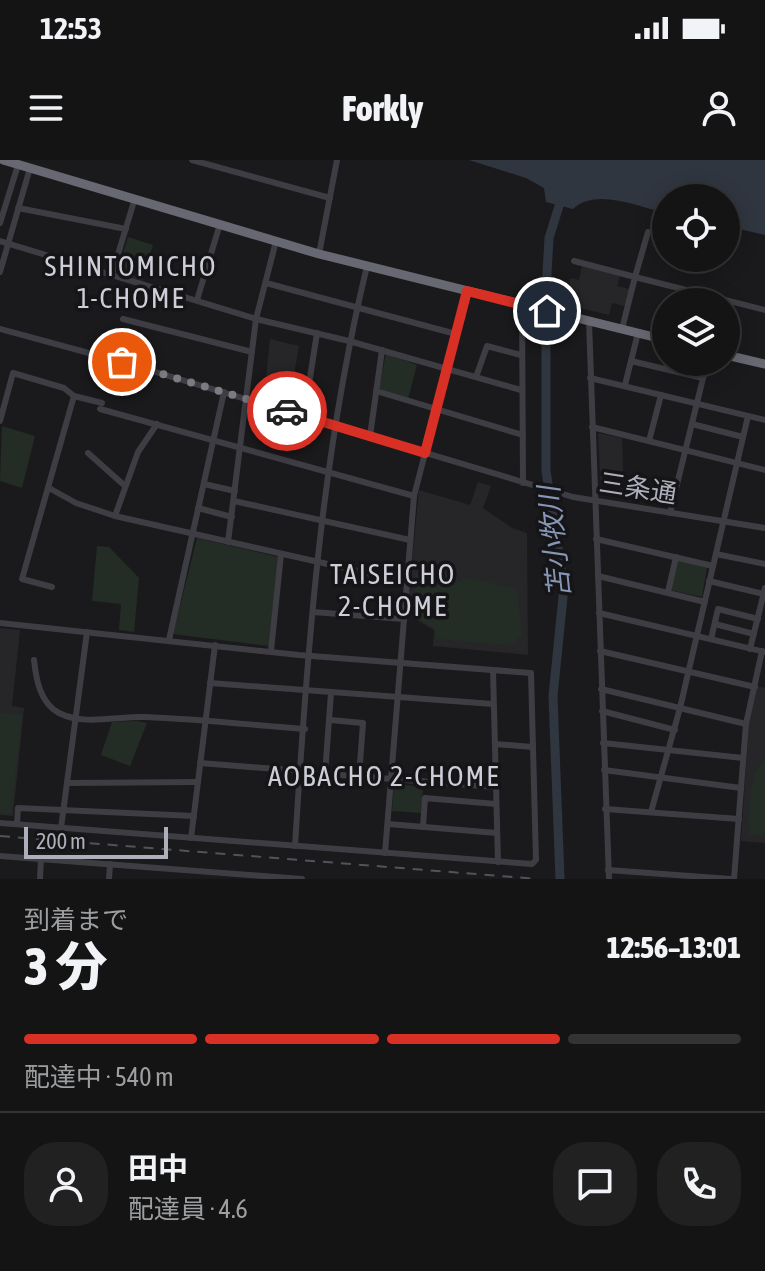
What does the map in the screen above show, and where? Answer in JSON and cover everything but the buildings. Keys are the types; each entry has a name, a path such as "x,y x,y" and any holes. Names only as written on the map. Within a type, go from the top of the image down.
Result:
{"highway":[{"path":"3,160 319,254 652,336"},
{"path":"740,358 765,364"}],"street":[{"path":"192,160 330,198"},
{"path":"319,254 337,160"},
{"path":"0,223 18,165"},
{"path":"0,272 30,168"},
{"path":"112,274 135,198"},
{"path":"18,208 126,229"},
{"path":"197,300 220,224"},
{"path":"622,329 648,232"},
{"path":"0,241 256,319 349,341 521,390"},
{"path":"228,542 256,319 276,241"},
{"path":"574,261 677,288"},
{"path":"295,846 322,520 349,341 367,266"},
{"path":"266,283 456,334"},
{"path":"385,853 414,496 467,291"},
{"path":"740,304 765,310"},
{"path":"523,483 521,355 524,305"},
{"path":"123,319 252,352"},
{"path":"589,321 609,879"},
{"name":"三条通","path":"0,329 247,398 573,497 765,528"},
{"path":"304,416 317,333"},
{"path":"625,385 638,333"},
{"path":"476,377 487,346 521,355"},
{"path":"370,436 382,350"},
{"path":"631,361 703,378 670,513"},
{"path":"0,418 13,373 64,388 74,396 157,424 241,445 414,496"},
{"path":"590,378 765,420"},
{"path":"376,391 523,435"},
{"path":"169,640 224,392"},
{"path":"649,441 661,395"},
{"path":"52,587 22,579 74,396"},
{"path":"651,812 675,730 748,416"},
{"path":"115,516 138,452 157,424"},
{"path":"692,424 743,437"},
{"path":"592,427 764,469 765,458"},
{"path":"88,453 125,486"},
{"path":"204,484 235,491"},
{"path":"49,488 76,503 115,516 407,582"},
{"path":"234,501 410,540"},
{"path":"198,508 232,517"},
{"path":"596,539 713,566"},
{"path":"271,651 281,554"},
{"path":"716,554 765,564"},
{"path":"668,592 676,557"},
{"path":"598,576 705,602"},
{"path":"709,581 764,591 750,649"},
{"path":"711,639 718,609 758,619"},
{"path":"313,612 404,619"},
{"path":"599,613 764,652 761,676 755,687 746,724 732,879 608,870"},
{"path":"0,623 310,656 531,673 536,860 532,864 498,862 0,823"},
{"path":"715,624 754,634"},
{"path":"61,828 87,632"},
{"path":"191,838 215,645"},
{"path":"600,651 755,687"},
{"path":"34,660 39,687 52,708 75,718 142,717 305,729"},
{"path":"493,670 498,862"},
{"path":"210,683 493,704"},
{"path":"29,691 39,687"},
{"path":"601,689 746,724"},
{"path":"325,774 331,693"},
{"path":"602,711 675,730"},
{"path":"330,720 363,723 359,777"},
{"path":"603,743 743,758"},
{"path":"495,744 533,747"},
{"path":"200,763 496,787"},
{"path":"604,770 741,788"},
{"path":"67,783 198,782"},
{"path":"423,827 425,798 496,804"},
{"path":"17,824 18,808 194,816"},
{"path":"605,809 739,819"},
{"path":"388,824 497,833"},
{"path":"0,856 241,877 302,879"},
{"path":"40,879 41,859"},
{"path":"109,879 110,864"},
{"path":"181,879 182,870"}],"shaded area":[{"path":"469,160 765,160 765,235 740,229 740,184 652,184 652,209 605,199 582,203 573,209 546,202 544,188 526,178"},
{"path":"128,237 153,245 142,281 117,273"},
{"path":"582,266 620,276 617,286 630,289 625,306 612,303 609,315 568,305 570,278 579,280"},
{"path":"270,339 299,346 289,404 264,396"},
{"path":"386,353 417,365 408,399 379,389"},
{"path":"2,426 35,436 22,488 0,481"},
{"path":"598,433 622,438 624,497 601,494"},
{"path":"478,482 491,486 483,508 512,528 527,533 528,655 433,646 434,630 407,614 419,490 470,505"},
{"path":"197,538 278,557 269,646 173,634"},
{"path":"97,546 109,547 139,578 134,632 119,630 121,604 92,601"},
{"path":"678,560 707,567 702,597 670,590"},
{"path":"427,566 459,581 471,578 517,589 522,636 511,645 436,639 436,630 412,615 416,574"},
{"path":"0,628 20,630 12,706 24,708 13,816 0,815"},
{"path":"757,686 765,688 765,843 741,841 749,723"},
{"path":"0,713 22,715 11,814 0,813"},
{"path":"112,722 147,723 130,766 101,755"},
{"path":"765,759 765,835 750,835 753,782 756,770"},
{"path":"394,784 423,787 421,813 392,811"}],"waterway":[{"name":"苫小牧川","path":"559,206 549,238 546,291 546,471 564,587 553,696 560,879"}],"railway":[{"path":"0,836 538,879"}],"way so far":[{"path":"122,362 287,411"}],"district":[{"name":"SHINTOMICHO 1-CHOME","path":"131,282"},
{"name":"TAISEICHO 2-CHOME","path":"393,590"},
{"name":"AOBACHO 2-CHOME","path":"384,776"}],"route":[{"path":"287,411 425,453 467,291 547,311"}]}
